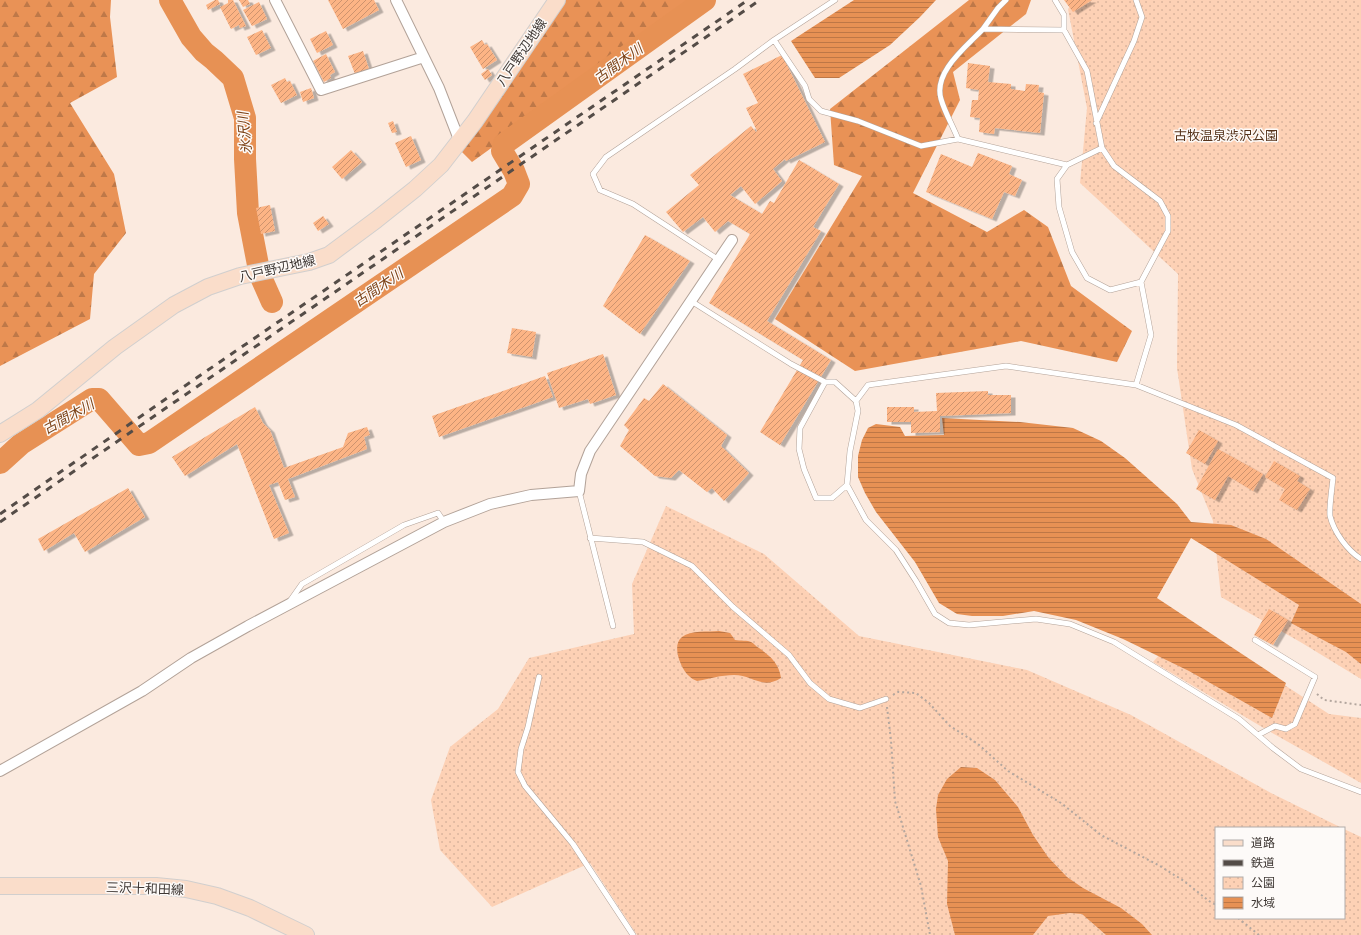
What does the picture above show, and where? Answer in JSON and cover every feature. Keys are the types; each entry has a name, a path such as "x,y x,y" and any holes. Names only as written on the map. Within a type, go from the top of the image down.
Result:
{"main road":[{"name":"八戸野辺地線","path":"0,434 38,410 115,347 174,306 208,286 240,276 309,262 329,255 376,220 415,189 441,165 460,142 557,0"},
{"name":"三沢十和田線","path":"0,886 156,886 186,888 218,896 250,908 306,935"}],"street":[{"path":"275,0 321,90 424,57"},
{"path":"396,0 440,88 460,142"},
{"path":"0,771 142,691 191,658 444,522 490,504 531,496 579,491 580,474 590,451 732,240"}],"lane":[{"path":"719,260 633,204 600,190 593,174 606,157 834,0"},
{"path":"958,139 941,99 939,85 950,64 983,29 998,8 1006,0"},
{"path":"1055,0 1064,16 1064,30 1087,71 1102,148 1114,166 1160,201 1168,216 1168,231 1141,282 1151,335 1136,385"},
{"path":"1096,123 1134,41 1142,17 1136,0"},
{"path":"983,29 1064,30"},
{"path":"774,40 805,86 809,99 821,111 858,121 921,146 958,139 1067,165"},
{"path":"1102,148 1067,165 1057,179 1059,207 1072,252 1086,278 1110,290 1141,282"},
{"path":"691,301 791,364 825,382 835,382 856,401 858,411 850,451 847,485 866,520 896,550 935,614 949,623 969,625 1036,619 1070,624 1114,642 1239,719 1273,748 1301,769 1361,792"},
{"path":"856,401 868,385 1006,366 1136,385 1236,425 1333,478 1330,515 1339,536 1357,557 1361,559"},
{"path":"825,382 800,428 799,449 804,470 816,498 832,498 847,485"},
{"path":"579,491 613,626"},
{"path":"288,605 302,584 404,525 438,513 444,522"},
{"path":"590,538 643,542 692,566 733,607 789,655 810,683 829,699 860,708 886,699"},
{"path":"1255,640 1315,678 1295,724 1286,729 1275,726 1258,735"},
{"path":"539,677 528,727 521,749 518,772 525,786 573,844 633,935"}],"path":[{"path":"1311,688 1324,700 1361,705"},
{"path":"930,935 921,886 896,800 886,699 898,692 916,693 929,703 950,726 978,744 1008,771 1061,803 1101,835 1160,866 1184,881 1215,904"},
{"path":"1239,919 1259,935"}],"green space":[{"path":"0,0 111,0 110,17 117,77 70,103 114,174 126,233 94,274 90,319 0,366"},
{"path":"563,0 696,0 472,162 461,151"},
{"path":"969,0 1031,0 1026,14 953,72 960,100 913,193 987,232 1024,210 1048,227 1071,286 1132,331 1117,362 1021,341 855,371 775,319 862,176 834,165 830,109"},
{"name":"古牧温泉渋沢公園","path":"1075,0 1361,0 1361,679 1302,643 1221,597 1213,521 1192,469 1177,368 1178,274 1080,183 1087,108 1068,9"},
{"path":"666,506 764,554 859,636 1027,670 1131,715 1271,793 1340,827 1215,827 1215,919 1345,919 1345,829 1361,837 1361,935 637,935 590,863 492,907 440,850 431,800 450,747 498,709 529,658 634,634 632,584"},
{"path":"1188,622 1329,714 1361,718 1361,783 1267,730 1153,662"}],"water":[{"path":"854,0 936,0 890,45 839,78 815,78 791,41"},
{"path":"942,418 1020,422 1073,428 1101,441 1125,458 1177,504 1191,522 1231,525 1266,539 1361,604 1361,664 1346,652 1291,623 1299,605 1191,538 1157,598 1286,683 1272,718 1189,671 1123,639 1076,620 1034,611 1003,616 972,616 957,614 939,603 915,562 876,512 858,477 858,456 862,440 868,428 876,424 900,427 905,436 944,435"},
{"path":"719,631 730,633 735,640 750,641 753,643 773,660 778,668 781,678 768,683 734,675 720,676 697,681 694,680 686,673 680,663 677,651 679,641 682,637 690,633"},
{"path":"961,767 977,768 995,780 1018,807 1033,835 1048,857 1067,877 1083,888 1121,908 1142,924 1152,935 1106,935 1082,914 1070,913 1048,916 1033,935 955,935 947,904 948,861 938,837 936,809 938,795 947,779"}],"building":[{"path":"218,0 220,4 208,10 206,5"},
{"path":"228,0 233,0 246,26 240,28 239,25 231,29 220,7 228,3"},
{"path":"239,0 248,0 250,4 243,7"},
{"path":"328,0 374,0 379,10 343,29"},
{"path":"1064,0 1092,0 1073,12"},
{"path":"259,2 267,19 252,26 243,10"},
{"path":"262,30 271,48 256,55 247,37"},
{"path":"326,31 333,45 317,53 310,39"},
{"path":"482,40 485,45 487,44 497,60 483,69 470,47"},
{"path":"363,51 369,69 355,74 348,56"},
{"path":"326,54 335,72 330,75 331,78 324,82 313,61"},
{"path":"782,55 825,142 786,161 785,159 773,169 782,181 755,204 741,186 730,195 762,214 770,201 774,203 799,160 839,184 813,227 821,231 767,321 831,360 780,445 760,432 803,360 709,303 750,234 728,221 715,232 703,217 683,232 666,212 699,185 690,175 751,126 756,132 757,131 746,108 758,103 743,74"},
{"path":"968,63 990,66 988,82 1011,84 1011,89 1025,91 1026,84 1039,85 1038,92 1044,93 1040,133 995,128 994,134 979,132 980,118 970,117 972,100 978,100 979,90 966,88"},
{"path":"488,69 492,75 485,80 481,74"},
{"path":"285,78 287,82 290,81 297,95 281,103 271,85"},
{"path":"311,88 314,98 303,102 300,92"},
{"path":"393,121 397,132 392,133 388,123"},
{"path":"411,136 421,160 406,167 395,143"},
{"path":"351,150 362,162 342,179 332,167"},
{"path":"978,153 1012,166 1009,174 1022,180 1015,196 1004,192 992,219 926,192 941,154 972,167"},
{"path":"270,205 275,231 261,234 256,208"},
{"path":"323,216 329,224 318,231 313,223"},
{"path":"645,235 690,261 640,334 603,306"},
{"path":"512,328 536,332 532,357 507,353"},
{"path":"603,354 616,395 590,404 588,399 559,408 547,373"},
{"path":"545,376 553,397 439,437 432,416"},
{"path":"663,384 727,435 721,446 749,473 724,501 712,488 707,492 679,470 671,478 655,476 620,446 629,430 624,425 644,398 649,401"},
{"path":"988,391 988,395 1011,395 1011,413 940,416 940,432 911,433 911,422 887,422 887,407 914,407 914,412 937,411 936,393"},
{"path":"255,407 263,423 270,430 284,468 343,447 348,433 367,427 370,435 364,437 367,449 288,479 295,497 285,500 278,482 269,485 289,533 274,539 237,444 185,476 172,457"},
{"path":"1199,430 1218,441 1205,464 1186,453"},
{"path":"1218,449 1263,474 1253,491 1228,476 1215,500 1196,489"},
{"path":"1274,461 1300,476 1297,481 1310,489 1297,510 1279,500 1285,489 1265,477"},
{"path":"128,488 145,517 85,552 74,533 44,551 38,539"},
{"path":"1269,609 1288,620 1273,645 1254,635"}],"waterway":[{"name":"氷沢川","path":"170,0 191,37 204,52 233,78 245,118 245,159 248,213 258,265"},
{"name":"古間木川","path":"0,463 21,444 92,399 99,399 139,445 149,443 512,196 519,184 514,171 502,151 504,144 705,0"},
{"name":"氷沢川","path":"260,275 272,302"}],"railway":[{"path":"0,514 748,0"},
{"path":"0,522 760,0"}]}
